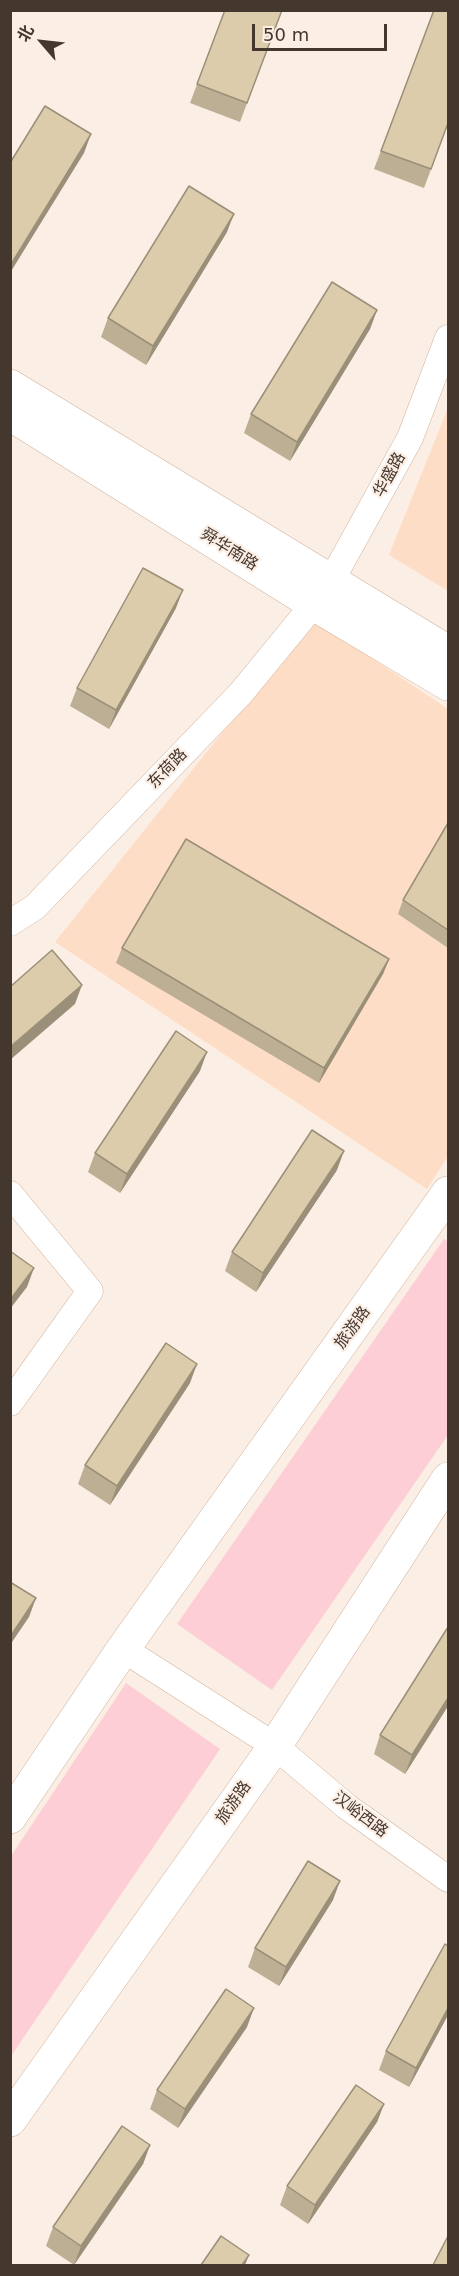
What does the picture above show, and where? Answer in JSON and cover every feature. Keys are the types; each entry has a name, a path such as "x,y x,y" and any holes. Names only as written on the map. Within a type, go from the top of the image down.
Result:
{"main road":[{"name":"舜华南路","path":"10,386 323,593 448,684"},
{"name":"舜华南路","path":"10,414 323,593 448,652"},
{"name":"旅游路","path":"10,1817 123,1649 446,1201"},
{"name":"旅游路","path":"10,2120 275,1746 448,1479"}],"street":[{"name":"华盛路","path":"323,593 410,438 448,338"},
{"name":"东荷路","path":"10,923 35,907 242,693 323,593"},
{"path":"10,1194 90,1291 10,1403"},
{"name":"汉峪西路","path":"123,1649 275,1746 346,1806 448,1879"}],"shaded area":[{"path":"448,408 448,591 389,555"},
{"path":"313,619 448,709 448,1156 427,1189 55,942"},
{"path":"444,1239 448,1242 448,1435 272,1690 177,1624"},
{"path":"126,1683 220,1749 11,2056 11,1856"}],"building":[{"path":"225,10 282,10 247,103 197,84"},
{"path":"434,10 448,10 448,123 431,169 381,151"},
{"path":"45,106 91,134 10,266 10,163"},
{"path":"189,186 234,214 153,346 108,318"},
{"path":"332,282 377,310 297,442 251,414"},
{"path":"143,568 183,590 116,710 77,688"},
{"path":"448,823 448,930 403,900"},
{"path":"186,839 389,959 324,1068 122,948"},
{"path":"52,950 82,985 10,1047 10,987"},
{"path":"176,1031 207,1052 127,1174 95,1153"},
{"path":"312,1130 344,1151 263,1273 232,1252"},
{"path":"10,1251 34,1268 10,1300"},
{"path":"166,1343 197,1364 117,1486 85,1465"},
{"path":"10,1582 36,1598 10,1637"},
{"path":"448,1627 448,1698 412,1755 380,1735"},
{"path":"308,1861 340,1881 286,1967 255,1948"},
{"path":"445,1944 448,1946 448,2008 416,2068 386,2051"},
{"path":"226,1989 254,2008 185,2109 157,2090"},
{"path":"356,2085 384,2104 315,2205 287,2186"},
{"path":"122,2126 150,2145 81,2246 53,2227"},
{"path":"221,2236 249,2255 242,2265 201,2265"},
{"path":"448,2236 448,2265 433,2265"}]}
